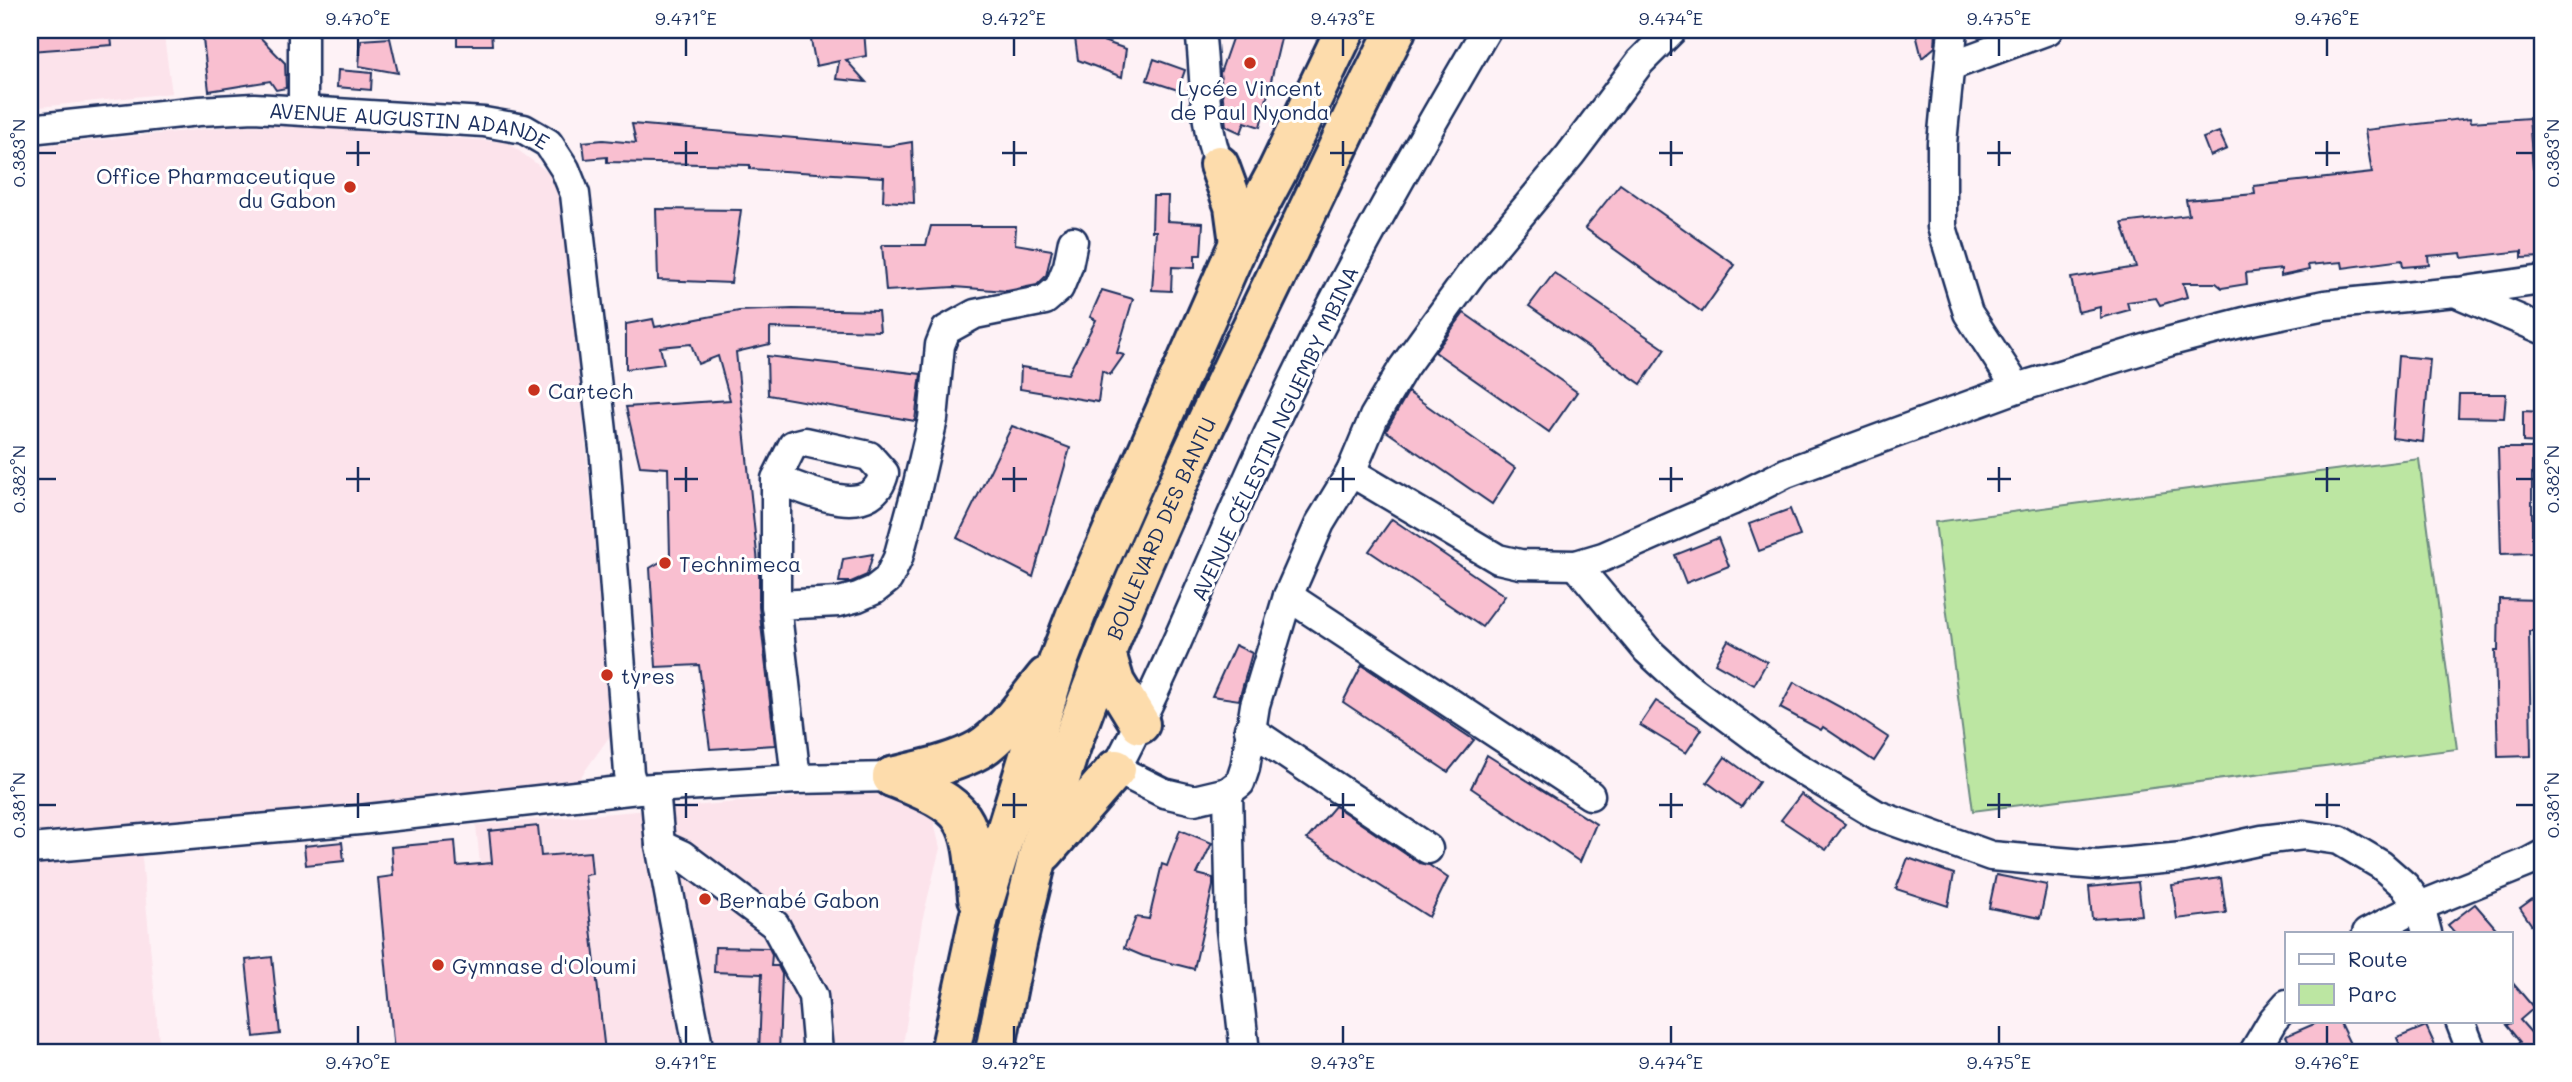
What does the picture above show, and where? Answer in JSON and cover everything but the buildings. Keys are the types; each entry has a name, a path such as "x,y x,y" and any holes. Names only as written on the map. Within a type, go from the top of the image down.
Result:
{"highway":[{"name":"BOULEVARD DES BANTU","path":"950,1052 979,918 1058,662 1122,507 1239,243 1277,172 1345,30"},
{"name":"BOULEVARD DES BANTU","path":"995,1052 1038,859 1071,747 1106,653 1212,409 1396,30"},
{"path":"1219,165 1235,177 1245,179 1266,177 1277,172"},
{"path":"1219,165 1234,206 1239,243"},
{"path":"1106,653 1115,683 1140,724"},
{"path":"892,777 949,761 981,748 1013,716 1058,662"},
{"path":"1038,859 1116,769"},
{"path":"892,777 948,802 961,815 972,839 979,918"}],"street":[{"path":"303,30 303,110"},
{"path":"1200,30 1205,113 1208,133 1219,165"},
{"name":"AVENUE CÉLESTIN NGUEMBY MBINA","path":"1116,769 1140,724 1307,352 1349,270 1486,30"},
{"path":"1116,769 1150,788 1194,800 1228,792 1240,783 1245,768 1249,729 1288,596 1320,523 1352,472 1374,417 1403,368 1471,274 1570,155 1640,62 1672,30"},
{"path":"1953,30 1942,143 1942,227 1968,313 2017,388"},
{"path":"1950,66 2048,30"},
{"name":"AVENUE AUGUSTIN ADANDE","path":"30,129 199,111 254,108 484,122 524,129 548,143 565,169 575,194 583,256 605,458 629,773 632,783 647,789 699,1052"},
{"path":"776,606 839,602 874,590 888,579 898,558 917,488 933,419 940,345 946,330 975,314 1045,300 1059,288 1068,266 1073,241"},
{"path":"1352,472 1497,559 1521,564 1576,565 1629,546 1731,501 1786,473 2017,388 2171,341 2325,305 2542,280"},
{"path":"2455,292 2542,329"},
{"path":"776,479 776,606 796,779"},
{"path":"1576,565 1647,650 1685,685 1790,763 1877,815 1991,856 2097,865 2183,857 2262,840 2304,835 2339,840 2381,865 2405,886 2424,920"},
{"path":"1288,596 1590,795"},
{"path":"1249,729 1428,849"},
{"path":"32,848 359,820 647,789 796,779 892,777"},
{"path":"1228,792 1231,929 1245,1052"},
{"path":"660,845 682,855 775,925 813,996 818,1052"},
{"path":"2371,932 2424,920 2542,855"},
{"path":"2254,1052 2273,1020 2285,1006"},
{"path":"2461,1023 2472,1052"}],"shaded area":[{"path":"30,30 163,30 172,93 30,108"},
{"path":"243,125 308,127 507,142 553,176 563,196 612,733 577,782 139,826 160,1052 30,1052 30,147"},
{"name":"Bernabé Gabon","path":"893,790 923,805 933,818 940,848 922,921 902,1052 499,1052 476,825"}],"green space":[{"path":"2419,459 2457,749 1973,811 1935,522"}],"place":[{"name":"Lycée Vincent de Paul Nyonda","path":"1250,63"},
{"name":"Office Pharmaceutique du Gabon","path":"350,187"},
{"name":"Cartech","path":"534,390"},
{"name":"Technimeca","path":"665,563"},
{"name":"tyres","path":"607,675"},
{"name":"Bernabé Gabon","path":"705,899"},
{"name":"Gymnase d'Oloumi","path":"438,965"}]}
